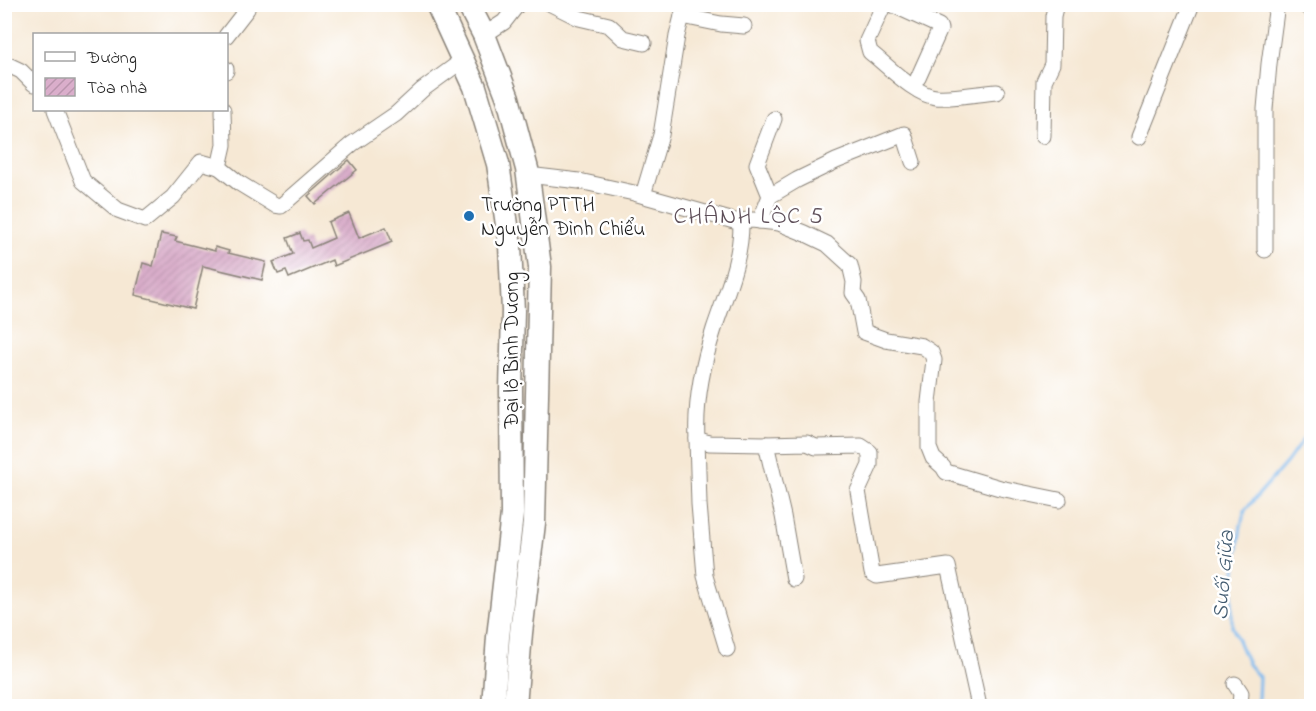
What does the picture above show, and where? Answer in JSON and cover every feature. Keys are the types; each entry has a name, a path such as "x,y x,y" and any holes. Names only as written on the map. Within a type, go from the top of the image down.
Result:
{"highway":[{"name":"Đại lộ Bình Dương","path":"437,4 475,87 498,164 510,245 513,311 512,514 498,637 493,706"},
{"name":"Đại lộ Bình Dương","path":"468,4 484,35 508,98 528,174 540,267 534,523 515,706"},
{"path":"460,53 484,35"}],"street":[{"path":"228,33 247,9 248,4"},
{"path":"484,35 504,21 518,4"},
{"path":"552,4 579,18 609,25 623,38 644,43"},
{"path":"884,4 867,41 870,52 916,89 937,98 997,92"},
{"path":"891,4 939,26 940,29 918,78"},
{"path":"1043,136 1044,81 1052,64 1053,16 1056,4"},
{"path":"1139,137 1192,4"},
{"path":"1265,250 1265,109 1277,4"},
{"path":"1302,4 1311,10"},
{"path":"643,195 661,135 683,10 721,24 744,26"},
{"path":"56,111 83,181 118,210 145,220 173,197 201,162 219,167 264,199 281,206 352,144 396,114 460,53"},
{"path":"4,63 21,71 33,83"},
{"path":"219,167 224,145 223,111"},
{"path":"770,196 758,164 774,119"},
{"path":"760,221 770,196 836,161 904,134 913,162"},
{"path":"528,174 570,179 643,195 734,221 779,223 827,244 850,265 854,282 853,293 858,300 864,332 886,340 922,346 931,352 934,360 929,402 929,448 933,458 946,472 1000,488 1059,500"},
{"path":"727,649 705,576 696,424 699,391 713,332 736,264 741,239 741,220"},
{"path":"697,439 709,442 807,443 816,447 861,446 870,452 870,465 858,491 872,573 877,576 948,566 979,706"},
{"path":"766,444 783,516 794,579"},
{"path":"1235,684 1241,693 1240,706"}],"building":[{"path":"349,160 357,170 315,204 308,196"},
{"path":"349,213 359,238 386,227 392,242 334,266 332,260 289,278 286,271 278,274 273,262 293,254 287,238 300,233 303,241 308,240 311,248 334,238 328,222"},
{"path":"161,234 177,237 175,241 215,251 215,247 229,251 228,253 266,262 262,280 203,266 193,309 135,295 143,263 153,266"}],"waterway":[{"name":"Suối Giữa","path":"1255,706 1258,700 1259,677 1248,664 1232,626 1232,594 1241,525 1245,510 1287,462 1312,427"}],"place":[{"name":"Trường PTTH Nguyễn Đình Chiểu","path":"469,216"}],"district":[{"name":"CHÁNH LỘC 5","path":"749,215"}]}
